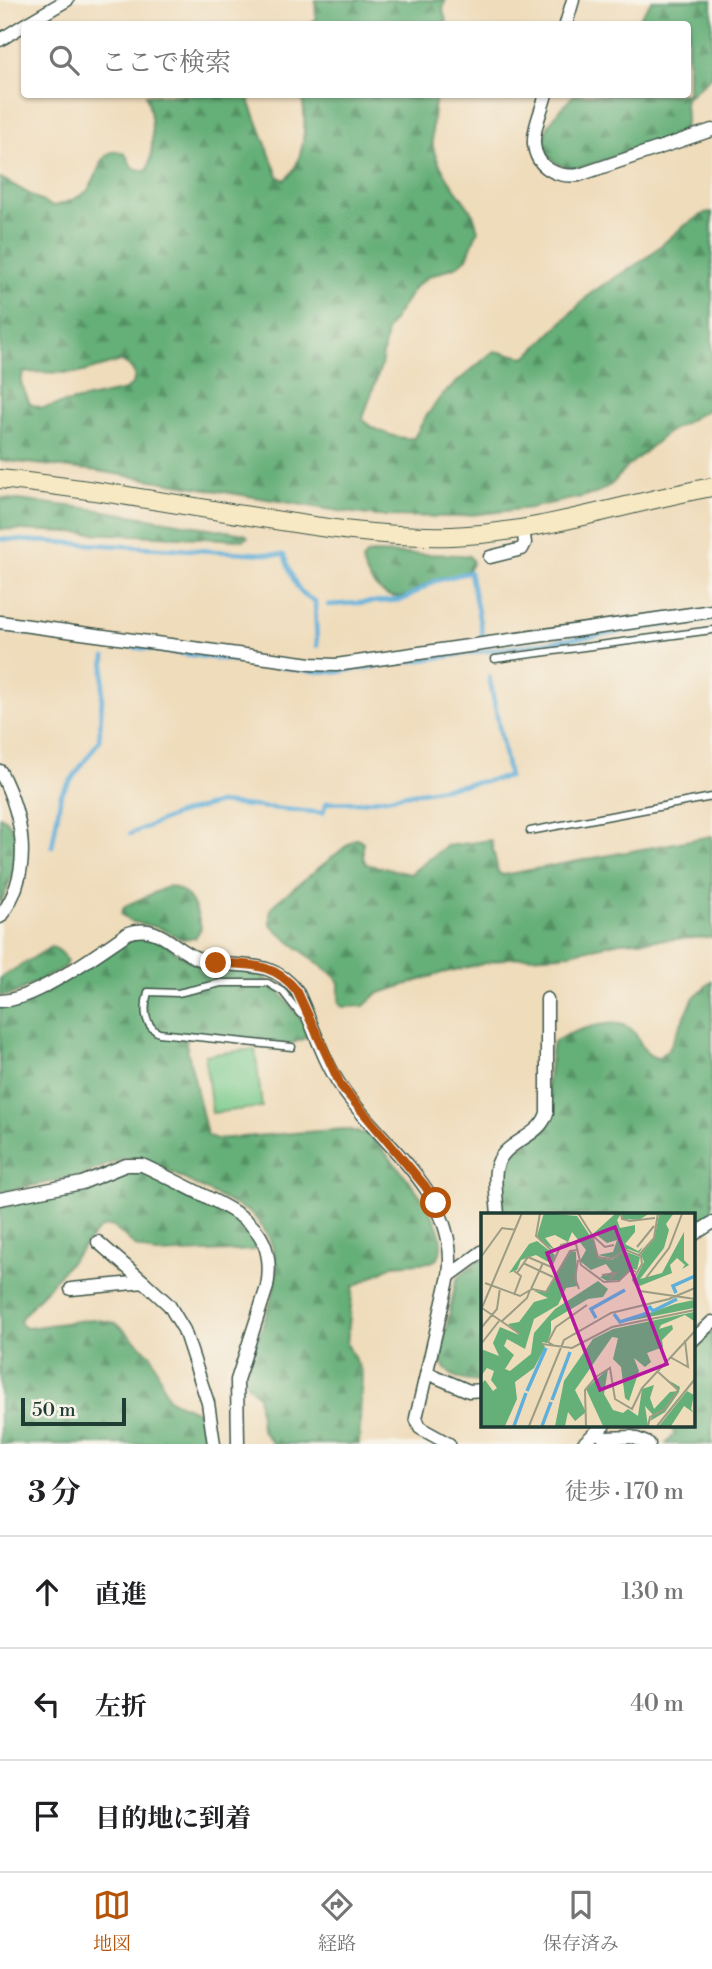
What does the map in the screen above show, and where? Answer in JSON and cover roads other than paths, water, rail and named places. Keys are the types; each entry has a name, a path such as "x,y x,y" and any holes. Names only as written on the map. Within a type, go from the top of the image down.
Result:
{"street":[{"path":"32,21 67,0"},
{"path":"567,21 573,0"},
{"path":"0,40 21,27"},
{"path":"545,98 534,143 541,162 558,175 579,175 712,130"},
{"path":"0,479 96,490 376,534 455,536 523,528 712,487"},
{"path":"490,557 522,550 525,543 523,528"},
{"path":"0,622 311,664 336,665 712,611"},
{"path":"0,771 16,810 23,856 13,894 0,916"},
{"path":"0,1001 12,1000 48,983 128,933 148,930 158,933 177,948 202,960 253,965 278,972 297,991 341,1086 425,1186 436,1203 449,1241 451,1261 417,1423 420,1428 449,1444"},
{"path":"498,1213 496,1179 499,1161 511,1146 539,1129 547,1113 547,999"},
{"path":"0,1199 82,1183 126,1165 142,1165 246,1219 265,1242 270,1272 237,1380 238,1444"},
{"path":"694,1234 712,1223"},
{"path":"98,1242 169,1305 184,1330 208,1403 214,1444"},
{"path":"449,1276 481,1252"},
{"path":"71,1289 144,1282"},
{"path":"694,1339 712,1322"},
{"path":"426,1373 469,1391 481,1390"},
{"path":"583,1444 600,1428 604,1438 632,1437 649,1444"}],"lane":[{"path":"495,659 712,630"},
{"path":"530,831 712,797"},
{"path":"292,1047 159,1033 149,1027 147,1022 145,1001 148,992 178,993 221,983 268,984 283,992 300,1014 307,1013"}],"waterway":[{"path":"0,539 284,555 298,588 315,601 317,646"},
{"path":"328,605 402,600 435,581 470,572 483,638"},
{"path":"0,629 310,671 336,672 712,619"},
{"path":"52,847 61,794 99,741 105,657"},
{"path":"130,834 175,815 219,803 323,813 326,803 361,802 509,777 489,676"}]}
